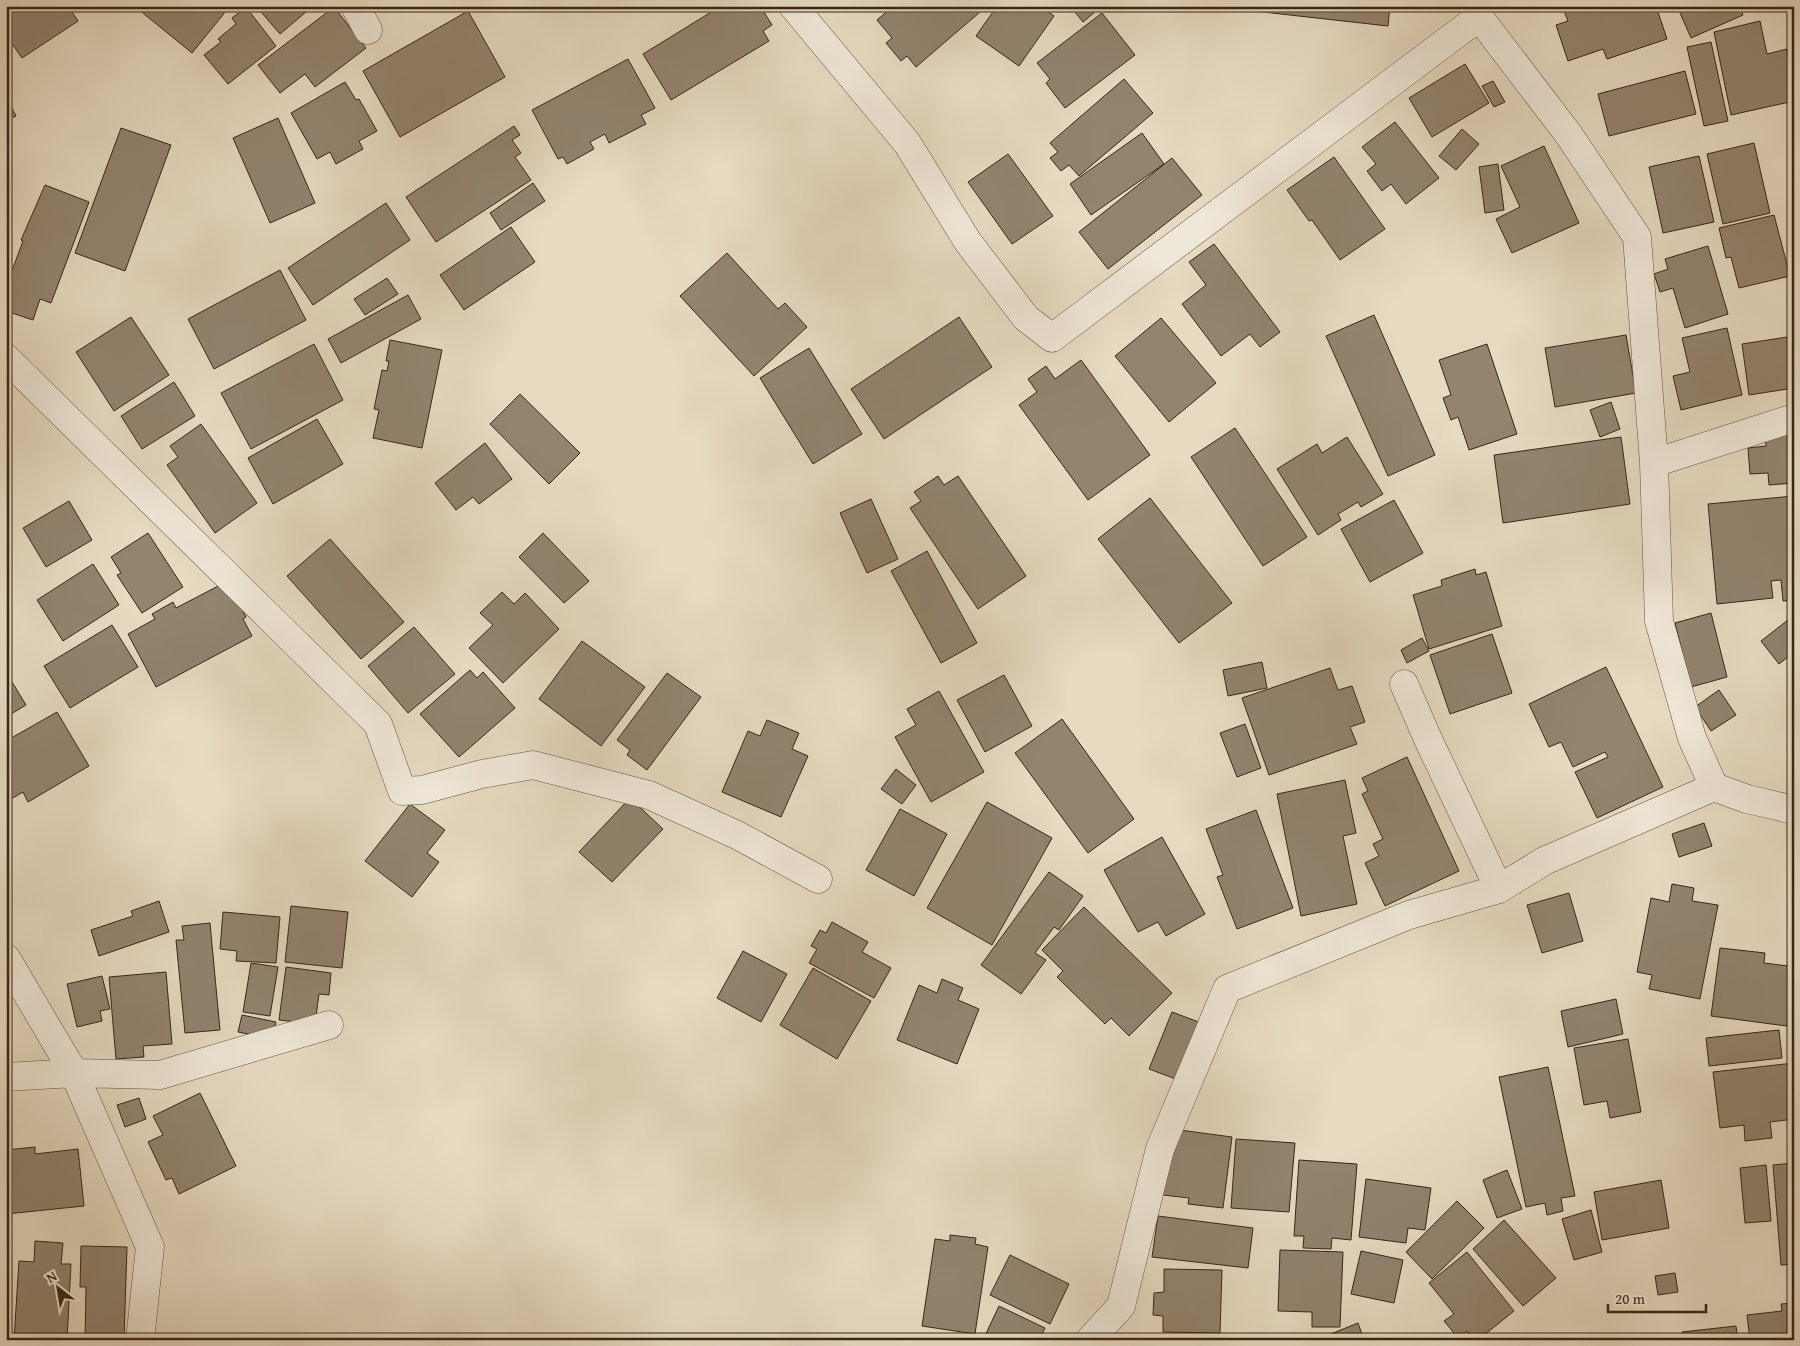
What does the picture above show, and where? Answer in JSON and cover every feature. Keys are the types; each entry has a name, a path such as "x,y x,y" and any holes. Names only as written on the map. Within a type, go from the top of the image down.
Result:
{"street":[{"path":"355,6 368,30"},
{"path":"793,6 907,144 968,242 1026,318 1052,338 1476,12 1569,135 1637,236 1654,462 1659,621 1692,738 1714,787"},
{"path":"6,358 378,724 402,791 422,790 482,774 533,765 649,795 737,835 818,879"},
{"path":"1654,462 1794,418"},
{"path":"1404,684 1499,889"},
{"path":"1090,1340 1121,1306 1160,1149 1227,989 1409,915 1499,889 1544,861 1714,787 1747,799 1794,810"},
{"path":"6,958 74,1073 150,1247 140,1340"},
{"path":"6,1077 74,1073 160,1075 329,1025"}],"building":[{"path":"6,6 68,6 78,21 22,58 6,35"},
{"path":"140,6 230,6 192,53 138,9"},
{"path":"256,6 313,6 280,34"},
{"path":"721,6 760,6 772,25 763,31 769,41 671,100 643,54"},
{"path":"893,6 987,6 916,67 907,56 901,61 886,43 892,38 877,20"},
{"path":"997,6 1040,6 1054,16 1019,66 976,36"},
{"path":"1070,6 1102,6 1083,22"},
{"path":"1255,6 1390,6 1388,26 1254,11"},
{"path":"1562,6 1656,6 1667,39 1607,59 1603,49 1568,61 1556,25 1568,21"},
{"path":"1677,6 1739,6 1743,15 1691,38"},
{"path":"246,7 276,46 228,84 204,55 221,42 218,39 236,24 232,18"},
{"path":"334,7 366,48 315,87 305,74 280,93 258,65"},
{"path":"468,11 505,77 400,137 363,71"},
{"path":"1102,13 1135,55 1065,108 1046,83 1050,79 1037,63"},
{"path":"1760,21 1767,54 1787,49 1794,82 1794,101 1731,115 1714,32"},
{"path":"1711,42 1728,121 1704,126 1687,47"},
{"path":"628,59 655,108 641,115 646,124 609,143 605,134 590,142 594,149 567,164 563,157 558,159 532,110"},
{"path":"1465,64 1489,103 1432,137 1409,98"},
{"path":"1685,71 1696,114 1609,136 1598,94"},
{"path":"1124,79 1153,113 1079,176 1069,165 1061,171 1050,158 1058,152 1050,143"},
{"path":"1493,81 1505,102 1494,107 1482,86"},
{"path":"345,82 356,100 359,99 377,131 359,141 363,149 336,164 330,152 317,159 291,113"},
{"path":"6,97 16,116 6,121"},
{"path":"278,118 315,203 270,223 233,138"},
{"path":"1395,122 1439,178 1406,204 1391,184 1382,191 1367,171 1376,164 1362,147"},
{"path":"514,126 520,135 512,140 521,153 515,157 531,180 436,242 406,197"},
{"path":"121,128 171,145 125,271 75,253"},
{"path":"1462,129 1479,144 1456,170 1439,156"},
{"path":"1142,133 1164,164 1091,215 1070,184"},
{"path":"1754,143 1770,213 1723,224 1707,154"},
{"path":"1544,146 1579,223 1512,253 1496,219 1520,207 1501,166"},
{"path":"1008,154 1053,216 1012,244 968,182"},
{"path":"1699,156 1714,222 1663,233 1649,167"},
{"path":"1334,157 1385,229 1340,260 1312,220 1309,221 1287,190"},
{"path":"1172,158 1202,195 1108,269 1079,232"},
{"path":"1498,164 1504,210 1485,213 1479,167"},
{"path":"533,183 545,201 501,230 490,213"},
{"path":"45,185 89,202 51,303 40,299 33,320 6,311 6,287 23,241 21,240"},
{"path":"386,203 410,240 313,305 288,268"},
{"path":"1774,215 1790,276 1739,288 1731,257 1726,258 1719,228"},
{"path":"511,227 535,262 464,310 440,275"},
{"path":"1214,244 1280,332 1260,347 1250,334 1221,356 1182,304 1206,285 1189,262"},
{"path":"1708,246 1728,314 1685,328 1673,288 1660,292 1654,274 1668,269 1665,259"},
{"path":"727,253 778,309 785,303 807,327 754,376 680,296"},
{"path":"280,270 306,320 214,369 188,319"},
{"path":"387,278 398,294 365,315 354,299"},
{"path":"408,295 421,319 341,363 328,339"},
{"path":"1374,315 1435,455 1388,476 1326,336"},
{"path":"131,317 169,375 114,411 76,352"},
{"path":"959,317 992,367 884,439 851,389"},
{"path":"1161,318 1216,383 1169,422 1115,356"},
{"path":"1727,328 1742,395 1681,410 1673,376 1690,372 1682,338"},
{"path":"1626,335 1636,393 1555,407 1545,348"},
{"path":"1794,336 1794,388 1749,395 1742,344"},
{"path":"390,340 442,350 422,448 373,438 379,410 374,409 382,370 387,371 389,361 386,361"},
{"path":"314,344 343,400 251,449 221,393"},
{"path":"1487,344 1517,434 1469,450 1458,417 1451,420 1443,398 1451,395 1439,360"},
{"path":"809,348 862,434 813,464 760,378"},
{"path":"1081,360 1150,455 1088,500 1019,405 1037,392 1028,379 1046,366 1055,379"},
{"path":"174,382 195,416 142,449 121,416"},
{"path":"520,394 580,453 549,484 490,424"},
{"path":"1611,402 1620,429 1600,437 1590,410"},
{"path":"317,419 343,464 273,504 248,458"},
{"path":"201,424 257,503 215,533 167,465 178,457 170,446"},
{"path":"1235,428 1307,537 1263,566 1191,457"},
{"path":"1794,430 1794,483 1769,485 1768,473 1750,474 1748,448 1766,446 1765,432"},
{"path":"1347,437 1383,494 1361,507 1358,502 1338,514 1341,520 1318,535 1277,469 1317,444 1322,453"},
{"path":"1621,437 1630,504 1503,523 1494,455"},
{"path":"485,443 512,479 479,504 473,497 456,510 435,483"},
{"path":"938,476 944,485 958,476 1026,576 978,609 910,508 921,501 914,492"},
{"path":"1794,496 1794,600 1783,601 1781,580 1771,581 1773,598 1717,604 1708,504"},
{"path":"1150,498 1232,603 1179,643 1098,539"},
{"path":"871,499 898,559 867,573 840,513"},
{"path":"1394,500 1423,553 1370,582 1341,529"},
{"path":"69,501 92,540 46,567 23,528"},
{"path":"148,533 183,587 142,613 117,575 121,573 111,557"},
{"path":"543,533 589,581 564,603 519,557"},
{"path":"330,539 404,622 361,659 287,576"},
{"path":"927,551 977,643 941,663 891,571"},
{"path":"93,564 119,605 63,641 37,600"},
{"path":"1475,569 1476,575 1486,572 1502,626 1429,649 1413,595 1442,586 1441,580"},
{"path":"224,583 237,599 246,617 243,619 252,636 156,687 128,634 155,619 152,614 173,602 176,608"},
{"path":"502,592 514,604 525,593 559,629 503,683 469,648 493,625 480,613"},
{"path":"1711,613 1727,677 1691,687 1675,623"},
{"path":"1788,620 1794,627 1794,652 1779,664 1761,641"},
{"path":"112,625 138,667 70,708 44,666"},
{"path":"414,627 455,674 408,713 368,666"},
{"path":"1492,634 1512,693 1450,714 1430,655"},
{"path":"1422,638 1429,651 1407,663 1401,650"},
{"path":"582,641 645,687 601,746 539,699"},
{"path":"1262,662 1267,688 1228,696 1223,670"},
{"path":"1606,667 1663,787 1597,818 1575,772 1608,757 1605,752 1573,767 1561,742 1549,747 1529,704"},
{"path":"1330,668 1338,690 1352,686 1365,722 1350,727 1357,744 1269,775 1242,698"},
{"path":"470,670 477,678 483,672 515,708 459,757 420,714"},
{"path":"6,672 26,705 6,717"},
{"path":"667,673 701,697 647,770 627,755 630,750 617,740"},
{"path":"1004,675 1032,726 985,752 957,700"},
{"path":"1719,690 1736,715 1711,731 1695,707"},
{"path":"939,691 984,772 931,802 895,737 916,725 907,709"},
{"path":"57,712 89,766 28,802 23,792 6,802 6,741"},
{"path":"1062,719 1134,819 1088,853 1015,753"},
{"path":"767,720 799,733 792,749 808,756 781,817 722,792 748,731 760,736"},
{"path":"1245,724 1261,768 1237,777 1220,733"},
{"path":"1407,757 1459,871 1385,906 1365,863 1379,856 1373,844 1383,839 1362,794 1368,791 1362,778"},
{"path":"896,769 916,785 902,804 881,789"},
{"path":"1345,780 1356,833 1343,836 1357,904 1301,916 1277,794"},
{"path":"630,798 663,829 612,882 579,852"},
{"path":"987,802 1052,838 992,945 927,908"},
{"path":"410,804 445,830 427,853 439,862 412,897 365,861"},
{"path":"900,809 947,834 914,896 866,870"},
{"path":"1256,810 1293,908 1237,929 1217,877 1223,875 1206,829"},
{"path":"1704,823 1712,846 1679,857 1672,834"},
{"path":"1162,837 1205,914 1166,936 1158,922 1138,932 1104,870"},
{"path":"1049,872 1083,896 1059,930 1054,927 1035,953 1046,960 1021,994 981,965"},
{"path":"1672,884 1694,888 1692,901 1718,905 1700,999 1649,989 1652,975 1637,972 1651,898 1669,902"},
{"path":"1569,893 1583,941 1542,953 1527,905"},
{"path":"159,901 169,932 99,956 91,930 133,916 131,911"},
{"path":"291,906 348,912 342,968 285,962"},
{"path":"1084,907 1172,993 1129,1036 1111,1018 1105,1024 1057,977 1063,971 1042,950"},
{"path":"223,912 280,917 276,963 236,961 237,951 220,949"},
{"path":"832,922 868,942 862,952 891,968 874,998 809,963 817,949 811,946 820,930 826,933"},
{"path":"210,923 220,1030 185,1033 176,940 184,940 182,926"},
{"path":"1720,948 1765,953 1764,963 1788,966 1789,956 1794,957 1794,1027 1711,1016"},
{"path":"743,951 787,974 761,1022 717,998"},
{"path":"251,963 278,967 270,1016 243,1012"},
{"path":"286,967 331,973 329,995 319,994 315,1024 279,1020"},
{"path":"813,968 871,1001 837,1059 780,1025"},
{"path":"166,972 172,1044 143,1046 144,1057 116,1059 109,977"},
{"path":"102,976 110,1009 100,1011 102,1021 77,1027 67,984"},
{"path":"942,979 963,988 958,1000 979,1009 957,1064 897,1040 919,985 937,993"},
{"path":"1616,999 1623,1034 1568,1047 1561,1011"},
{"path":"1172,1012 1204,1024 1181,1081 1149,1069"},
{"path":"242,1015 276,1022 272,1039 238,1032"},
{"path":"1779,1030 1782,1058 1709,1066 1706,1038"},
{"path":"1628,1039 1641,1112 1610,1118 1607,1101 1584,1105 1574,1048"},
{"path":"1794,1063 1794,1119 1770,1122 1772,1138 1745,1141 1744,1125 1720,1128 1713,1072"},
{"path":"1548,1067 1575,1196 1561,1198 1563,1211 1547,1215 1545,1203 1526,1207 1499,1077"},
{"path":"200,1093 236,1166 179,1194 172,1178 166,1180 148,1142 163,1135 153,1116"},
{"path":"139,1098 146,1119 125,1127 117,1105"},
{"path":"1172,1129 1232,1137 1223,1208 1188,1204 1189,1198 1163,1195"},
{"path":"1236,1139 1295,1143 1289,1212 1231,1208"},
{"path":"35,1147 35,1154 78,1149 84,1206 6,1214 6,1150"},
{"path":"1299,1160 1357,1164 1351,1240 1332,1238 1331,1249 1303,1248 1304,1236 1294,1236"},
{"path":"1794,1163 1794,1264 1781,1265 1773,1165"},
{"path":"1766,1165 1771,1221 1745,1223 1740,1168"},
{"path":"1507,1170 1522,1209 1497,1218 1483,1180"},
{"path":"1366,1179 1431,1188 1425,1230 1408,1228 1406,1243 1359,1237"},
{"path":"1661,1180 1669,1228 1602,1240 1594,1192"},
{"path":"1457,1201 1484,1228 1432,1279 1406,1252"},
{"path":"1591,1210 1602,1252 1574,1260 1562,1219"},
{"path":"1158,1216 1253,1228 1248,1268 1152,1257"},
{"path":"1504,1220 1556,1278 1523,1306 1473,1249"},
{"path":"950,1235 976,1238 975,1244 988,1247 975,1334 922,1326 935,1239 950,1241"},
{"path":"35,1241 63,1243 61,1264 71,1264 67,1340 14,1340 19,1261 34,1262"},
{"path":"81,1246 127,1247 124,1340 85,1340 86,1287 80,1287"},
{"path":"1280,1250 1343,1252 1340,1327 1312,1327 1312,1312 1278,1311"},
{"path":"1361,1251 1403,1260 1394,1303 1351,1294"},
{"path":"1467,1252 1514,1311 1478,1340 1474,1340 1467,1331 1458,1338 1444,1321 1454,1314 1429,1283"},
{"path":"1010,1255 1069,1284 1050,1324 990,1295"},
{"path":"1164,1269 1222,1270 1220,1333 1163,1332 1163,1316 1153,1315 1154,1293 1164,1292"},
{"path":"1675,1273 1678,1292 1658,1295 1655,1276"},
{"path":"1794,1303 1794,1340 1750,1340 1747,1315 1782,1311 1781,1304"},
{"path":"999,1306 1045,1328 1039,1340 983,1340"},
{"path":"1358,1323 1364,1340 1316,1340"},
{"path":"1736,1326 1738,1340 1683,1340 1682,1332"}]}
